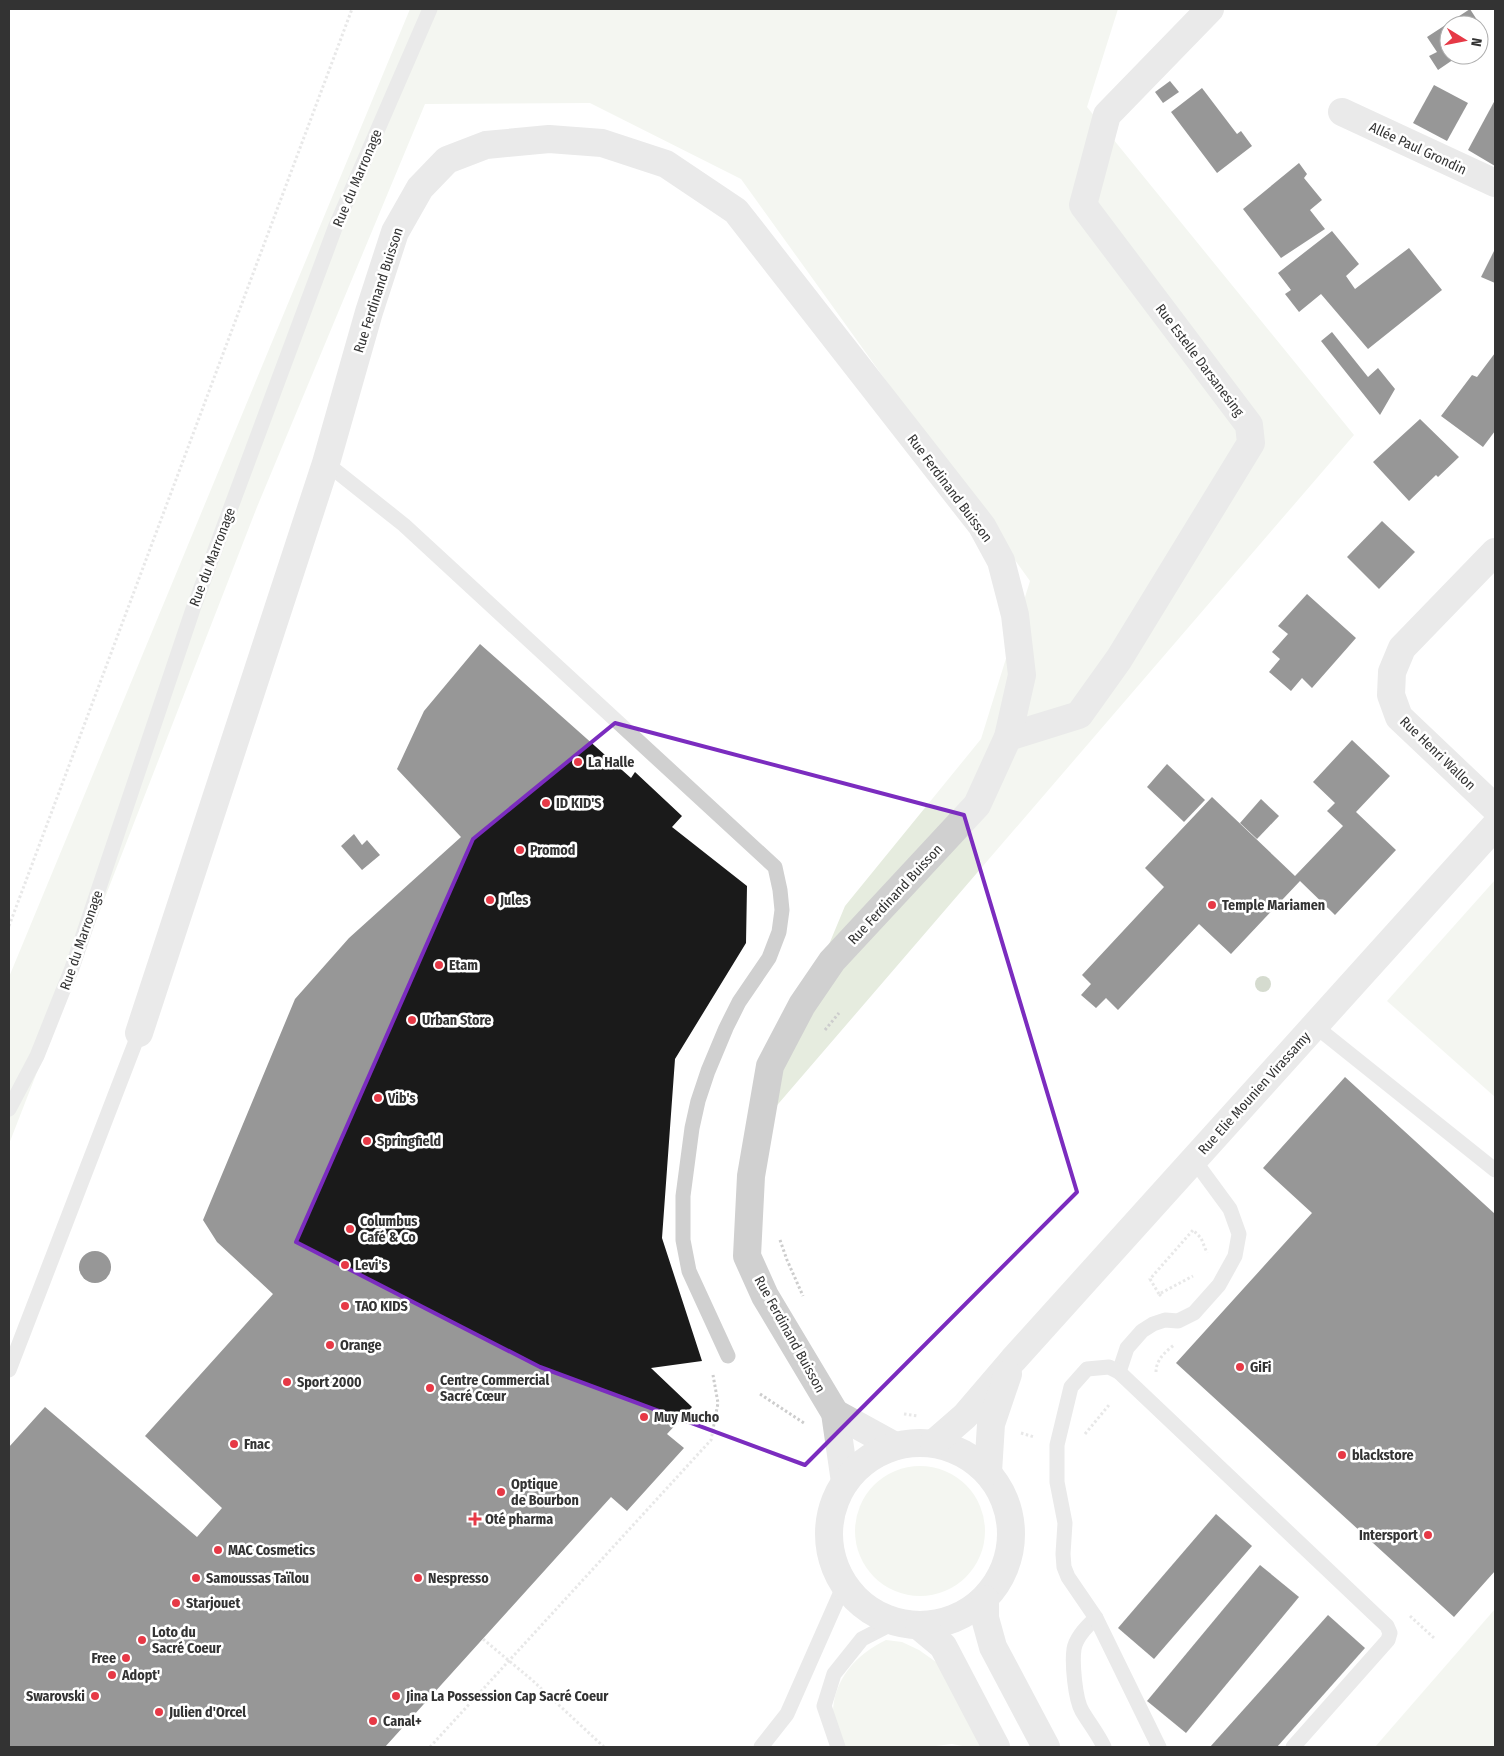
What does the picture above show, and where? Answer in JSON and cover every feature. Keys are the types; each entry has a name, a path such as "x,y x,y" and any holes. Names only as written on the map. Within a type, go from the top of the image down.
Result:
{"street":[{"name":"Rue Estelle Darsanesing","path":"1008,736 1079,714 1119,659 1252,443 1249,425 1083,205 1107,115 1210,9"},
{"name":"Allée Paul Grondin","path":"1342,112 1495,183"},
{"name":"Rue Ferdinand Buisson","path":"139,1033 326,463 369,312 395,232 420,188 447,160 486,145 550,139 602,144 666,164 736,211 982,526 1002,561 1015,615 1022,675 1008,736 978,805 832,961 802,1005 770,1066 751,1176 747,1256 766,1296 835,1413 844,1482"},
{"name":"Rue Henri Wallon","path":"1495,552 1402,648 1392,672 1391,695 1399,717 1495,808"},
{"name":"Rue Elie Mounien Virassamy","path":"934,1443 965,1416 1013,1360 1495,826"},
{"name":"Rue Elie Mounien Virassamy","path":"988,1472 991,1424 1013,1360"},
{"path":"835,1413 895,1446"},
{"path":"907,1624 944,1623 966,1613 985,1598 1001,1576 1010,1550 1010,1522 1003,1495 988,1472 963,1452 934,1443 914,1442 895,1446 866,1459 844,1482 833,1506 828,1533 832,1560 844,1585 858,1602 875,1614 907,1624 942,1646 996,1747"},
{"path":"985,1598 985,1618 993,1647 1046,1747"}],"lane":[{"name":"Rue du Marronage","path":"9,1109 37,1056 72,968 192,610 335,228 430,9"},
{"path":"326,463 404,525 774,867 780,890 782,910 779,932 769,958 739,1002 708,1071 698,1101 692,1128 683,1196 683,1240 689,1271 728,1356"},
{"path":"1315,1026 1495,1170"},
{"path":"9,1370 139,1033"},
{"path":"1119,1372 1128,1348 1142,1331 1153,1324 1165,1320 1178,1321 1194,1314 1219,1285 1235,1256 1239,1234 1230,1209 1194,1160"},
{"path":"1159,1747 1096,1618 1068,1577 1064,1567 1062,1554 1065,1523 1057,1482 1057,1445 1071,1387 1087,1369 1109,1367 1119,1372 1387,1626 1390,1633 1388,1640 1293,1747"},
{"path":"761,1747 787,1714 844,1585"},
{"path":"1096,1618 1085,1628 1074,1648 1075,1684 1081,1709 1104,1747"},
{"path":"838,1747 824,1706 834,1674 862,1639 907,1624"}],"path":[{"path":"9,926 352,9"},
{"path":"822,1035 838,1013"},
{"path":"1164,1302 1150,1279 1193,1230 1201,1238 1207,1251 1206,1257"},
{"path":"778,1234 787,1260 807,1304"},
{"path":"1159,1294 1197,1274"},
{"path":"760,1394 807,1425"},
{"path":"430,1747 711,1440 718,1403"},
{"path":"1084,1436 1109,1405"},
{"path":"902,1414 927,1416"},
{"path":"1012,1430 1036,1438"},
{"path":"484,1638 604,1747"}],"highlighted area":[{"path":"615,723 964,815 1077,1192 805,1465 540,1367 296,1242 473,839"}],"shaded area":[{"path":"410,9 1118,9 1087,107 1354,435 748,1139 845,906 981,739 1030,581 741,179 590,103 425,104 257,507 9,1144 9,977"},
{"path":"1495,880 1495,1097 1387,1001"},
{"path":"920,1466 945,1471 966,1485 980,1506 985,1531 980,1556 966,1577 945,1591 920,1596 895,1591 874,1577 860,1556 855,1531 860,1506 874,1485 895,1471"},
{"path":"1495,1609 1495,1747 1375,1747"},
{"path":"886,1640 902,1642 919,1650 936,1662 988,1747 968,1747 952,1744 927,1747 843,1747 833,1718 837,1690 842,1679 856,1660"}],"building":[{"path":"1470,9 1474,15 1461,15"},
{"path":"1439,29 1439,65 1445,65 1438,70 1429,56 1437,52 1427,37"},
{"path":"1170,81 1179,92 1163,103 1155,92"},
{"path":"1434,85 1468,103 1447,141 1413,123"},
{"path":"1202,88 1237,134 1241,131 1252,146 1217,173 1171,112"},
{"path":"1495,100 1495,166 1468,150"},
{"path":"1299,163 1307,174 1304,178 1322,200 1310,210 1325,229 1281,258 1243,209"},
{"path":"1332,231 1359,264 1346,276 1355,289 1409,248 1442,290 1368,349 1321,294 1299,312 1285,294 1291,290 1278,273"},
{"path":"1495,252 1495,283 1481,277"},
{"path":"1332,332 1368,377 1378,368 1395,389 1380,415 1321,341"},
{"path":"1495,353 1495,431 1483,447 1441,416 1472,375 1477,377"},
{"path":"1420,419 1459,457 1438,477 1436,475 1409,501 1373,462"},
{"path":"1382,521 1415,552 1379,589 1347,557"},
{"path":"1307,594 1356,638 1312,688 1302,678 1291,691 1269,672 1280,659 1272,652 1288,634 1278,626"},
{"name":"Centre Commercial Sacré Cœur","path":"480,644 631,778 635,772 682,816 672,827 747,886 746,943 675,1059 662,1238 702,1361 651,1368 692,1407 667,1434 684,1448 627,1511 611,1497 385,1747 9,1747 9,1447 45,1407 197,1537 222,1508 145,1436 273,1294 217,1242 203,1220 295,999 349,938 461,837 397,769 424,711"},
{"name":"Temple Mariamen","path":"1352,740 1390,776 1356,812 1396,850 1335,915 1300,881 1231,954 1199,924 1118,1010 1106,998 1096,1008 1081,995 1091,984 1082,975 1164,887 1145,868 1212,797 1295,876 1343,826 1327,811 1335,803 1313,782"},
{"path":"1167,764 1205,800 1184,822 1147,787"},
{"path":"1261,799 1279,816 1257,839 1240,823"},
{"path":"354,834 362,845 367,840 380,855 362,870 341,846"},
{"path":"1345,1077 1495,1214 1495,1571 1454,1617 1176,1363 1312,1213 1263,1168"},
{"path":"95,1251 101,1252 106,1256 110,1261 110,1273 106,1278 101,1282 95,1283 89,1282 84,1278 80,1273 79,1267 80,1261 84,1256 89,1252"},
{"path":"1216,1514 1252,1546 1154,1659 1118,1628"},
{"path":"1260,1565 1299,1597 1186,1733 1147,1701"},
{"path":"1328,1615 1365,1648 1277,1747 1210,1747"}],"place":[{"name":"La Halle","path":"578,762"},
{"name":"ID KID'S","path":"546,803"},
{"name":"Promod","path":"520,850"},
{"name":"Jules","path":"490,900"},
{"name":"Temple Mariamen","path":"1212,905"},
{"name":"Etam","path":"439,965"},
{"name":"Urban Store","path":"412,1020"},
{"name":"Vib's","path":"378,1098"},
{"name":"Springfield","path":"367,1141"},
{"name":"Columbus Café & Co","path":"350,1229"},
{"name":"Levi's","path":"345,1265"},
{"name":"TAO KIDS","path":"345,1306"},
{"name":"Orange","path":"330,1345"},
{"name":"GiFi","path":"1240,1367"},
{"name":"Sport 2000","path":"287,1382"},
{"name":"Centre Commercial Sacré Cœur","path":"430,1388"},
{"name":"Muy Mucho","path":"644,1417"},
{"name":"Fnac","path":"234,1444"},
{"name":"blackstore","path":"1342,1455"},
{"name":"Optique de Bourbon","path":"501,1492"},
{"name":"Oté pharma","path":"475,1519"},
{"name":"Intersport","path":"1428,1535"},
{"name":"MAC Cosmetics","path":"218,1550"},
{"name":"Samoussas Taïlou","path":"196,1578"},
{"name":"Nespresso","path":"418,1578"},
{"name":"Starjouet","path":"176,1603"},
{"name":"Loto du Sacré Coeur","path":"142,1640"},
{"name":"Free","path":"126,1658"},
{"name":"Adopt'","path":"112,1675"},
{"name":"Swarovski","path":"95,1696"},
{"name":"Jina La Possession Cap Sacré Coeur","path":"396,1696"},
{"name":"Julien d'Orcel","path":"159,1712"},
{"name":"Canal+","path":"373,1721"}]}
